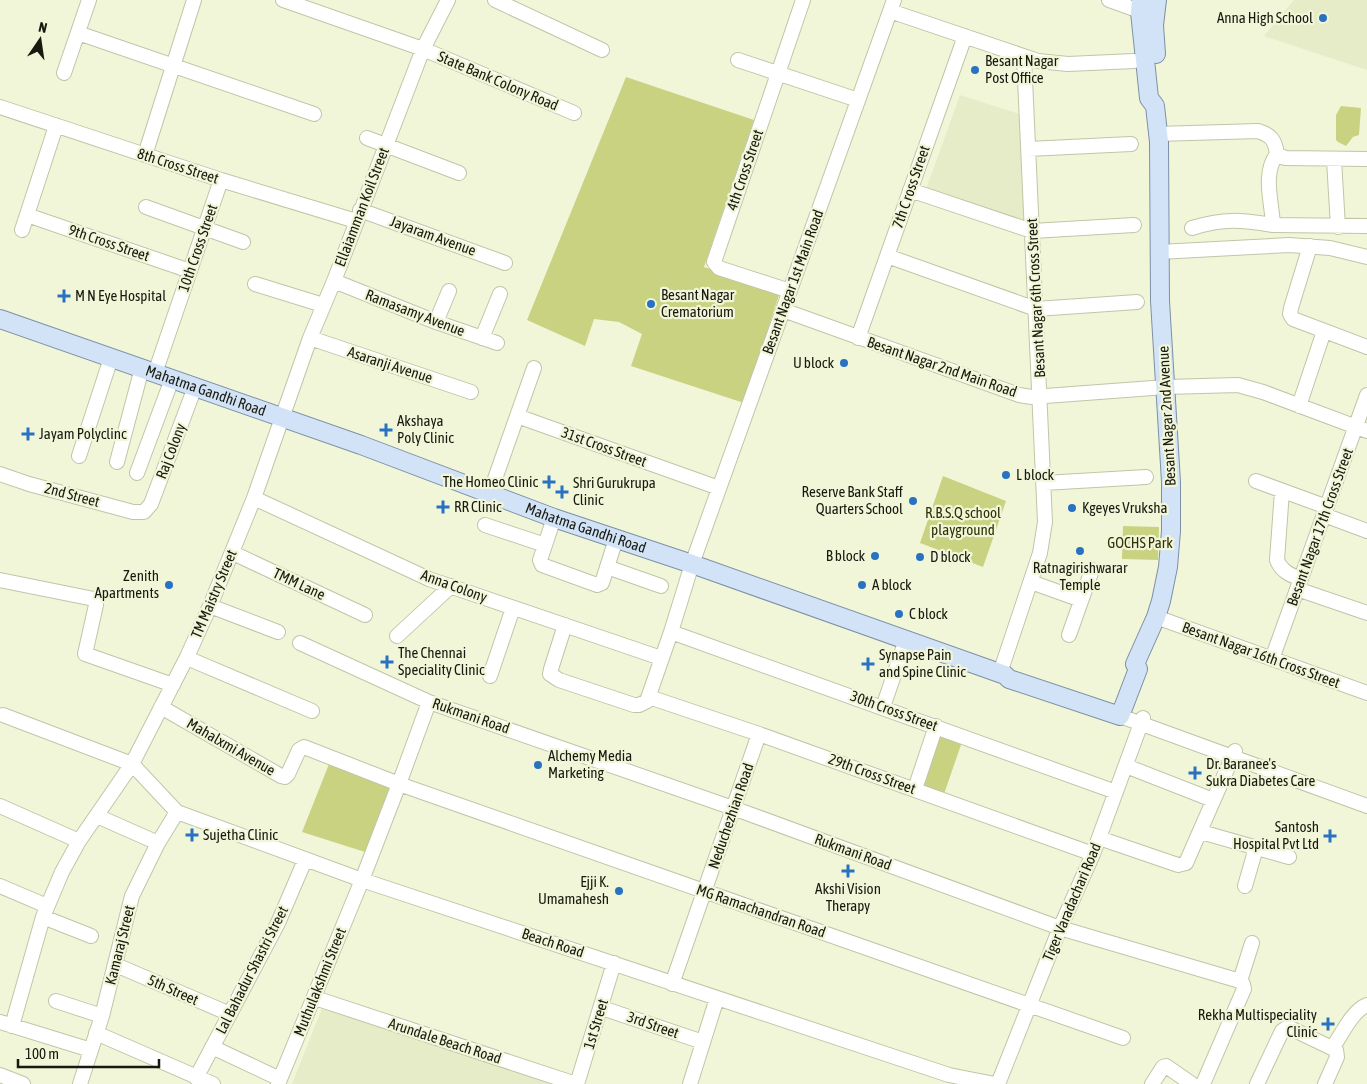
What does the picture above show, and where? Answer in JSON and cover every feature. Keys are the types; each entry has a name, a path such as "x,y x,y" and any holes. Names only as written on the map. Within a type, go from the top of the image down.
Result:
{"main road":[{"name":"Besant Nagar 2nd Avenue","path":"1117,712 1130,667 1135,664 1156,617 1166,576 1171,531 1171,482 1160,304 1159,252 1164,133 1155,106 1149,98 1149,10"},
{"name":"Mahatma Gandhi Road","path":"0,319 282,417 554,518 692,564 1002,674 1009,679 1117,712"}],"street":[{"path":"64,73 89,0"},
{"path":"145,155 194,0"},
{"name":"State Bank Colony Road","path":"283,0 423,49 574,113"},
{"name":"Ellaiamman Koil Street","path":"282,417 310,338 334,281 423,49 448,0"},
{"path":"495,0 602,50"},
{"name":"4th Cross Street","path":"790,291 719,268 714,262 803,0"},
{"path":"1109,0 1149,10"},
{"path":"892,5 964,36 1044,62 1068,64 1134,61"},
{"name":"Besant Nagar 1st Main Road","path":"649,697 692,564 892,5"},
{"path":"78,33 173,64 314,114"},
{"name":"7th C ross Street","path":"858,338 964,36"},
{"name":"Besant Nagar 6th Cross Street","path":"1002,674 1043,539 1045,522 1024,57"},
{"path":"738,60 858,100"},
{"name":"8th Cross Street","path":"0,107 222,180 358,216"},
{"path":"22,230 56,126"},
{"path":"1164,133 1258,131 1270,136 1274,141 1277,154 1284,158 1367,159"},
{"path":"367,138 459,172"},
{"path":"1028,149 1131,144"},
{"path":"1273,225 1269,174 1271,162 1277,154"},
{"path":"1334,160 1338,227"},
{"name":"10th Cross Street","path":"118,462 149,370 190,271 222,180"},
{"path":"910,190 1032,231 1134,225"},
{"path":"146,207 243,242"},
{"name":"9th Cross Street","path":"27,215 190,271"},
{"name":"Jayaram Avenue","path":"358,216 505,262"},
{"path":"1192,228 1211,222 1235,220 1273,225 1367,226"},
{"path":"1159,252 1289,245 1330,248 1367,257"},
{"path":"1310,246 1290,314 1296,321 1367,347"},
{"path":"887,256 1036,308 1137,302"},
{"name":"Ramasamy Avenue","path":"334,281 436,322 497,343"},
{"path":"255,284 323,305"},
{"path":"436,322 449,291"},
{"path":"482,338 500,294"},
{"name":"Besant Nagar 2nd Main Road","path":"783,310 1010,392 1026,396 1166,387 1238,385 1362,429"},
{"path":"1299,406 1324,331"},
{"name":"Asaranji Avenue","path":"310,338 471,392"},
{"path":"79,456 111,358"},
{"path":"490,493 534,368"},
{"path":"137,472 172,379"},
{"name":"Raj Colony","path":"144,512 151,504 195,387"},
{"name":"Besant Nagar 17th Cross Street","path":"1272,659 1326,511 1362,429 1367,396"},
{"name":"31st Cross Street","path":"517,416 719,488"},
{"name":"TM Maistry Street","path":"6,1024 45,912 79,841 132,764 187,657 233,553 282,417"},
{"name":"2nd Street","path":"0,474 133,512 144,512"},
{"path":"1044,483 1146,477"},
{"path":"1256,481 1282,491 1367,531"},
{"path":"1282,491 1277,560 1280,567 1299,584 1367,613"},
{"name":"Anna Colony","path":"254,498 429,578 661,658"},
{"path":"554,518 540,562 553,570 598,585 602,583 616,539"},
{"path":"485,525 544,545"},
{"name":"TMM Lane","path":"233,553 365,615"},
{"path":"607,567 662,586"},
{"path":"1069,635 1092,570"},
{"path":"0,580 96,600 85,654 173,685"},
{"path":"1030,582 1081,600"},
{"path":"397,636 451,586"},
{"path":"210,606 278,632"},
{"path":"490,676 513,608"},
{"name":"Besant Nagar 16th Cross Street","path":"1156,617 1367,693"},
{"path":"565,625 551,669 550,674 552,676 634,705 642,703 649,697"},
{"name":"30th Cross Street","path":"671,632 1116,792"},
{"path":"883,707 906,640"},
{"name":"Rukmani Road","path":"300,643 429,702 733,808 1060,928 1240,981"},
{"path":"187,657 312,711"},
{"name":"29th Cross Street","path":"649,697 759,734 1093,854"},
{"name":"Muthulakshmi Street","path":"279,1082 362,880 429,702"},
{"name":"Mahalxmi Avenue","path":"161,707 281,776 285,777 288,774 299,750 304,748 399,784"},
{"path":"1117,712 1367,800"},
{"path":"3,715 132,764"},
{"name":"Tiger Varadachari Road","path":"996,1084 1060,928 1093,854 1142,721"},
{"path":"914,789 936,726"},
{"name":"Neduchezhian Road","path":"672,984 759,734"},
{"path":"1099,838 1178,865 1186,863 1234,754"},
{"path":"1234,754 1367,806"},
{"name":"Beach Road","path":"132,764 177,812 305,860 949,1075 996,1084"},
{"path":"1126,766 1213,800"},
{"name":"MG Ramachandran Road","path":"399,784 1123,1038"},
{"path":"0,806 79,841"},
{"name":"Kamaraj Street","path":"80,1084 102,1016 132,896 158,843 177,812"},
{"path":"97,816 158,843"},
{"path":"1201,832 1289,857"},
{"path":"1245,886 1256,848"},
{"name":"Lal Bahadur Shastri Street","path":"196,1078 278,923 305,860"},
{"path":"0,886 91,936"},
{"path":"1203,1084 1244,989 1240,981 1252,943"},
{"name":"1st Street","path":"577,1084 602,1008 614,963"},
{"name":"5th Street","path":"116,965 230,1014"},
{"name":"Arundale Beach Road","path":"315,998 577,1084"},
{"path":"690,1084 717,998"},
{"path":"56,1001 102,1016"},
{"path":"1333,1047 1351,1020 1363,1006 1367,1005"},
{"name":"3rd Street","path":"602,1008 703,1042"},
{"path":"6,1024 91,1050"},
{"path":"1257,1084 1285,1028 1290,1028 1336,1050 1337,1057 1325,1084"},
{"path":"96,1033 213,1084"},
{"path":"212,1047 279,1082"},
{"path":"1152,1084 1163,1067 1166,1066 1192,1084"},
{"path":"0,1074 23,1084"}],"shaded area":[{"name":"Anna High School","path":"1294,0 1367,0 1367,70 1264,36"},
{"path":"960,95 1023,115 1033,224 926,189"},
{"path":"323,1006 557,1084 292,1084"}],"green space":[{"path":"626,77 754,120 704,267 780,292 744,403 631,366 642,334 619,322 594,319 585,346 527,320"},
{"path":"1341,106 1361,108 1359,135 1353,137 1346,146 1336,140 1336,115"},
{"name":"R.B.S.Q school playground","path":"943,476 1006,501 983,567 920,543"},
{"name":"GOCHS Park","path":"1123,526 1159,527 1158,560 1122,559"},
{"path":"937,729 963,739 943,797 917,787"},
{"path":"329,764 392,786 365,852 302,832"}],"place":[{"name":"Anna High School","path":"1323,18"},
{"name":"Besant Nagar Post Office","path":"975,70"},
{"name":"M N Eye Hospital","path":"64,296"},
{"name":"Besant Nagar Crematorium","path":"651,304"},
{"name":"U block","path":"844,363"},
{"name":"Akshaya Poly Clinic","path":"386,430"},
{"name":"Jayam Polyclinc","path":"28,434"},
{"name":"L block","path":"1006,475"},
{"name":"The Homeo Clinic","path":"549,482"},
{"name":"Shri Gurukrupa Clinic","path":"562,492"},
{"name":"Reserve Bank Staff Quarters School","path":"913,501"},
{"name":"RR Clinic","path":"443,507"},
{"name":"Kgeyes Vruksha","path":"1072,508"},
{"name":"Ratnagirishwarar Temple","path":"1080,551"},
{"name":"B block","path":"875,556"},
{"name":"D block","path":"920,557"},
{"name":"Zenith Apartments","path":"169,585"},
{"name":"A block","path":"862,585"},
{"name":"C block","path":"899,614"},
{"name":"The Chennai Speciality Clinic","path":"387,662"},
{"name":"Synapse Pain and Spine Clinic","path":"868,664"},
{"name":"Alchemy Media Marketing","path":"538,765"},
{"name":"Dr. Baranee's Sukra Diabetes Care","path":"1195,773"},
{"name":"Sujetha Clinic","path":"192,835"},
{"name":"Santosh Hospital Pvt Ltd","path":"1330,836"},
{"name":"Akshi Vision Therapy","path":"848,871"},
{"name":"Ejji K. Umamahesh","path":"619,891"},
{"name":"Rekha Multispeciality Clinic","path":"1328,1024"}]}
